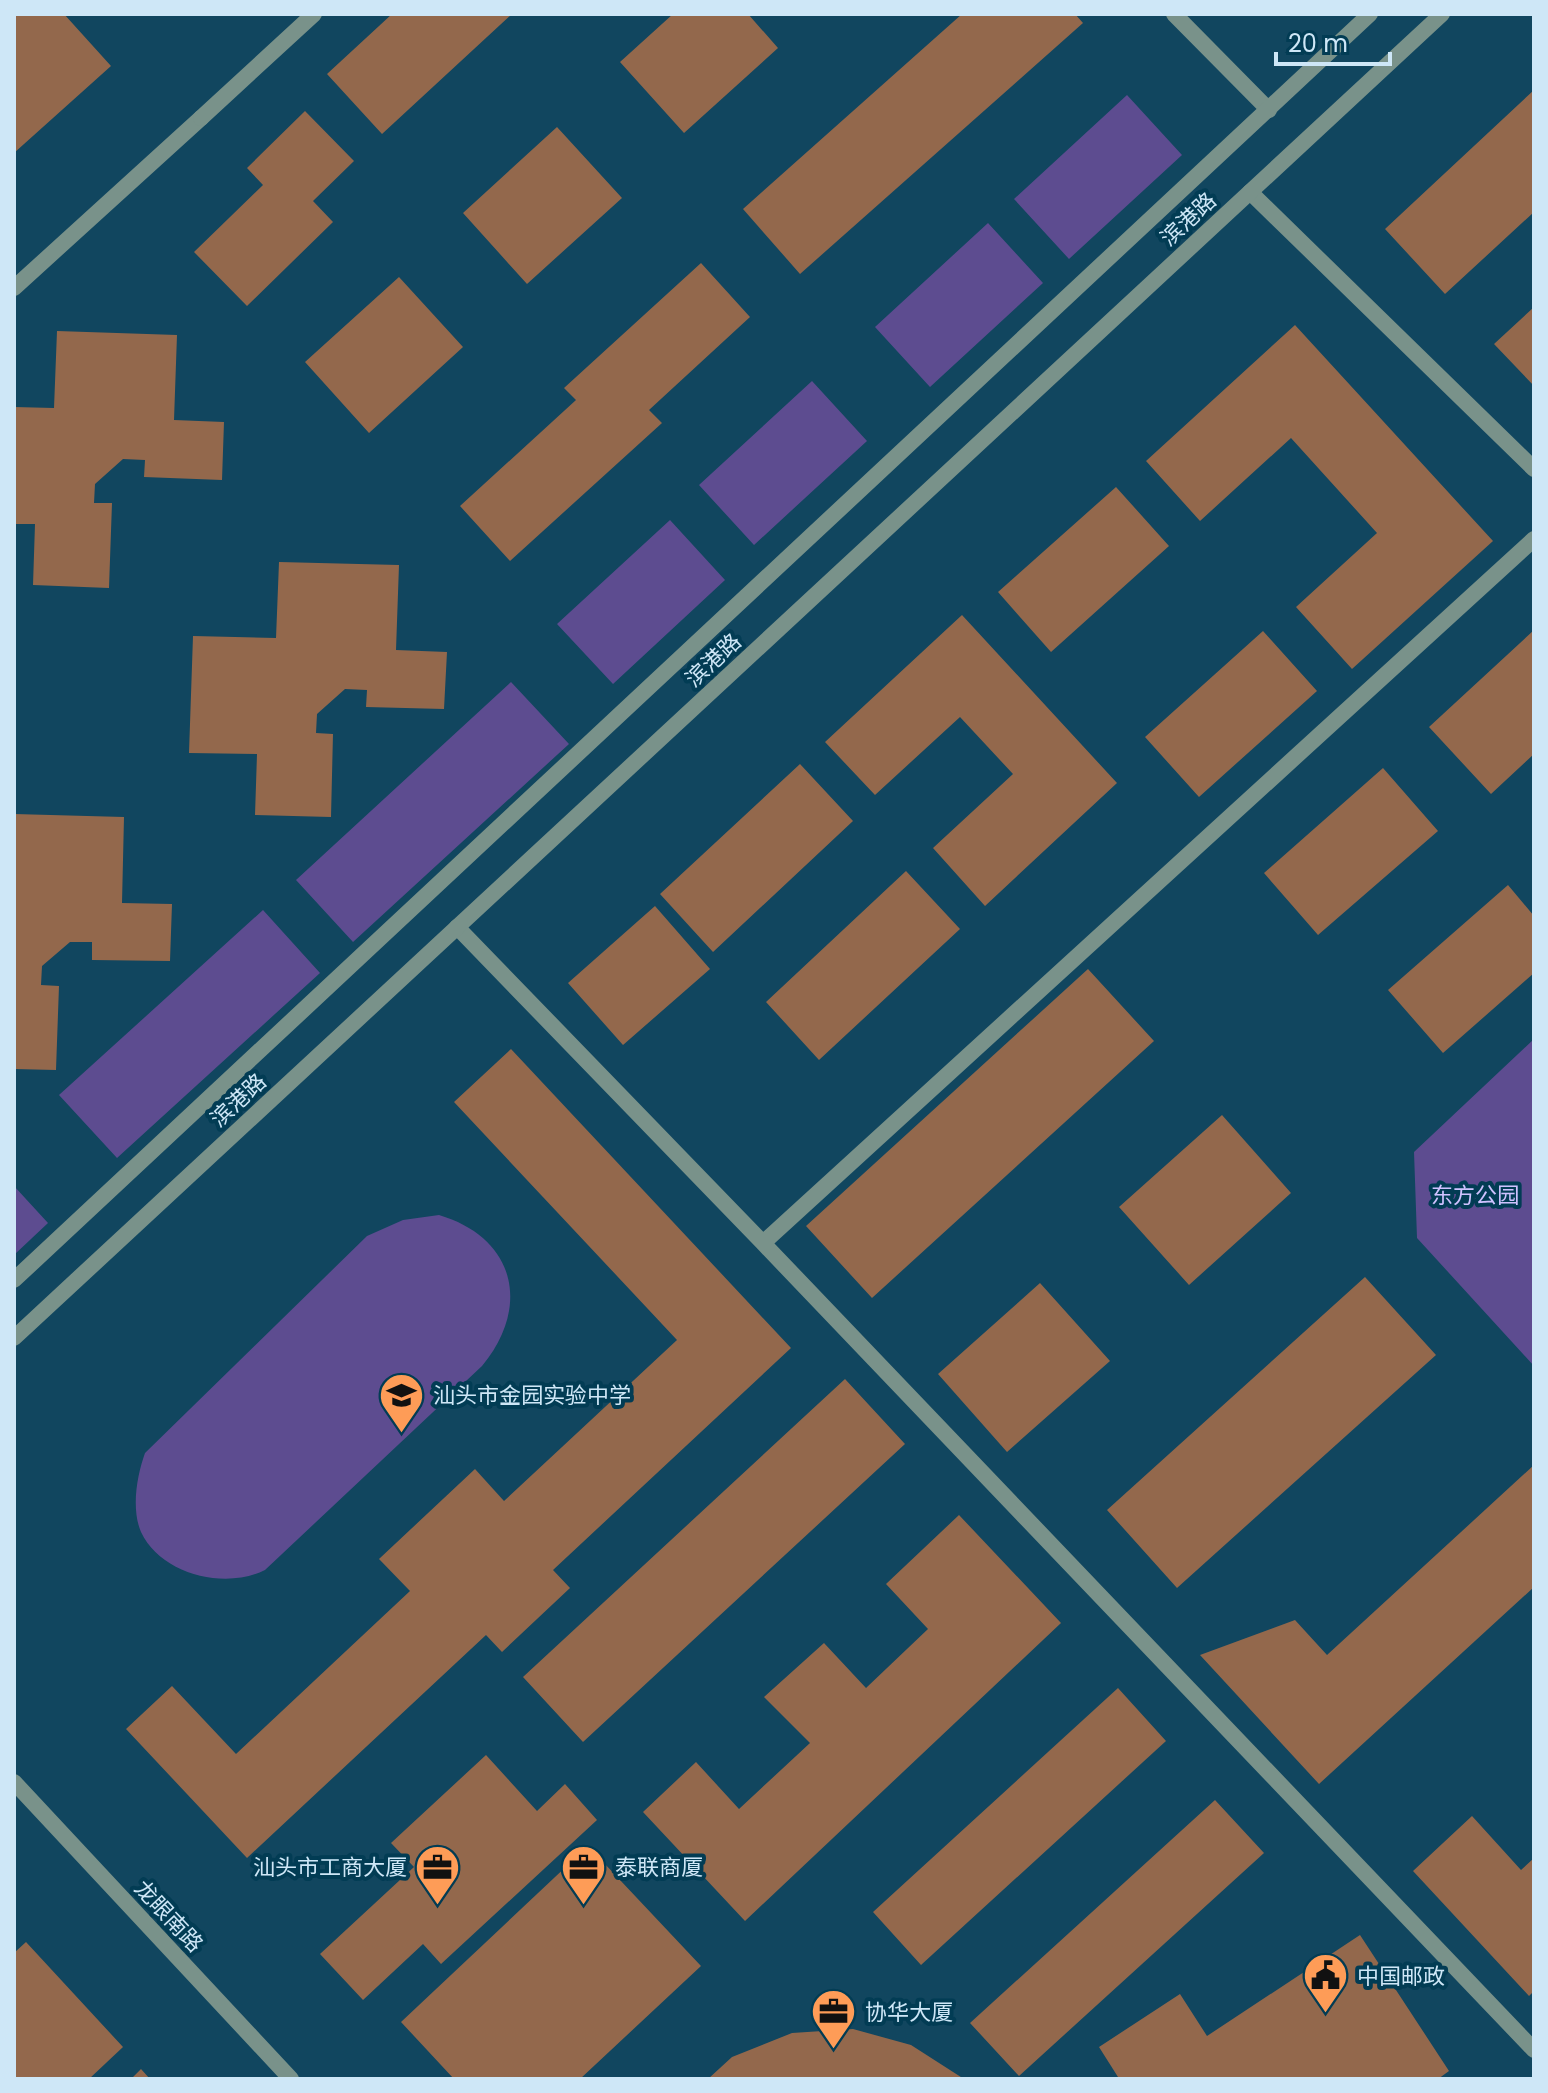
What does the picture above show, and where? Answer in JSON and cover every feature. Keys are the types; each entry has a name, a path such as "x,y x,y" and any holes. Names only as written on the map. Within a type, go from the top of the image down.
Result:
{"street":[{"path":"14,288 314,14"},
{"path":"1174,14 1269,110"},
{"name":"滨港路","path":"14,1280 1370,14"},
{"name":"滨港路","path":"14,1338 1442,14"},
{"path":"1250,192 1534,469"},
{"path":"763,1243 1534,539"},
{"path":"457,927 1534,2050"},
{"name":"龙眼南路","path":"14,1782 291,2079"}],"green space":[{"path":"1127,95 1182,155 1069,259 1014,199"},
{"path":"988,223 1043,283 930,387 875,327"},
{"path":"812,381 867,441 754,545 699,485"},
{"path":"670,520 725,580 613,684 557,624"},
{"path":"511,682 569,744 353,942 296,880"},
{"path":"263,910 320,973 117,1158 59,1095"},
{"name":"东方公园","path":"1534,1039 1534,1366 1417,1238 1414,1152"},
{"path":"14,1186 48,1223 14,1255"},
{"path":"439,1215 465,1226 485,1240 499,1257 508,1277 510,1298 507,1321 497,1344 482,1366 265,1570 232,1579 214,1578 196,1575 163,1559 150,1547 141,1532 136,1513 136,1492 145,1453 367,1236 403,1220"}],"building":[{"path":"14,14 64,14 111,66 14,153"},
{"path":"392,14 512,14 382,134 327,74"},
{"path":"673,14 748,14 778,48 684,133 620,62"},
{"path":"962,14 1075,14 1083,23 800,274 743,209"},
{"path":"1534,90 1534,212 1445,294 1385,229"},
{"path":"305,111 354,161 313,201 333,222 247,306 194,252 263,185 247,168"},
{"path":"557,127 622,198 527,284 463,213"},
{"path":"701,263 750,317 649,410 662,423 510,561 460,506 576,400 564,388"},
{"path":"399,277 463,347 369,433 305,362"},
{"path":"1534,307 1534,386 1494,344"},
{"path":"1295,325 1493,541 1352,669 1296,607 1377,533 1291,438 1200,521 1146,461"},
{"path":"57,331 177,335 174,420 224,422 222,480 144,477 145,460 123,459 95,484 94,503 112,503 109,588 33,585 35,524 14,524 14,407 54,408"},
{"path":"1116,487 1169,546 1051,652 998,592"},
{"path":"279,562 399,565 396,650 447,652 444,709 366,707 367,690 345,689 317,714 316,733 333,734 331,817 255,815 257,754 189,753 193,636 276,638"},
{"path":"962,615 1117,783 985,906 933,848 1013,774 960,717 875,795 825,742"},
{"path":"1534,630 1534,754 1491,794 1429,727"},
{"path":"1263,631 1317,691 1199,797 1145,737"},
{"path":"800,764 853,821 713,952 660,894"},
{"path":"1383,768 1438,831 1318,935 1264,873"},
{"path":"14,814 124,817 122,903 172,904 170,961 92,960 92,942 70,942 42,966 41,985 59,986 56,1070 14,1069"},
{"path":"906,871 960,929 819,1060 766,1002"},
{"path":"1508,885 1534,916 1534,973 1443,1053 1388,990"},
{"path":"655,906 710,969 623,1045 568,983"},
{"path":"1088,969 1154,1041 872,1298 806,1226"},
{"path":"511,1049 791,1348 553,1570 570,1588 502,1652 486,1635 247,1858 126,1729 172,1686 236,1754 410,1591 379,1559 475,1469 504,1501 677,1340 454,1102"},
{"path":"1222,1115 1291,1193 1189,1285 1119,1207"},
{"path":"1365,1277 1436,1355 1177,1588 1107,1510"},
{"path":"1040,1283 1110,1361 1007,1452 938,1374"},
{"path":"845,1379 905,1444 583,1742 523,1677"},
{"path":"1534,1465 1534,1587 1319,1784 1200,1655 1295,1620 1327,1655"},
{"path":"959,1515 1061,1623 745,1921 643,1812 696,1762 739,1809 810,1743 764,1697 824,1643 866,1688 928,1629 886,1584"},
{"path":"1118,1688 1166,1741 921,1965 873,1912"},
{"name":"汕头市工商大厦","path":"486,1755 537,1811 565,1784 597,1820 441,1964 423,1944 363,2000 320,1954 414,1867 391,1843"},
{"path":"1215,1800 1264,1853 1019,2076 970,2023"},
{"path":"1472,1816 1521,1870 1534,1858 1534,1991 1529,1996 1413,1871"},
{"name":"泰联商厦","path":"588,1846 701,1966 580,2079 454,2079 401,2022"},
{"name":"中国邮政","path":"1360,1935 1449,2071 1438,2079 1114,2079 1118,2077 1099,2047 1180,1994 1207,2036"},
{"path":"26,1942 123,2047 89,2079 14,2079 14,1953"},
{"name":"协华大厦","path":"853,2029 911,2045 964,2079 708,2079 732,2057 792,2033"},
{"path":"141,2069 150,2079 131,2079"}],"place":[{"name":"汕头市金园实验中学","path":"402,1434"},
{"name":"汕头市工商大厦","path":"438,1906"},
{"name":"泰联商厦","path":"584,1906"},
{"name":"中国邮政","path":"1326,2015"},
{"name":"协华大厦","path":"834,2051"}]}
